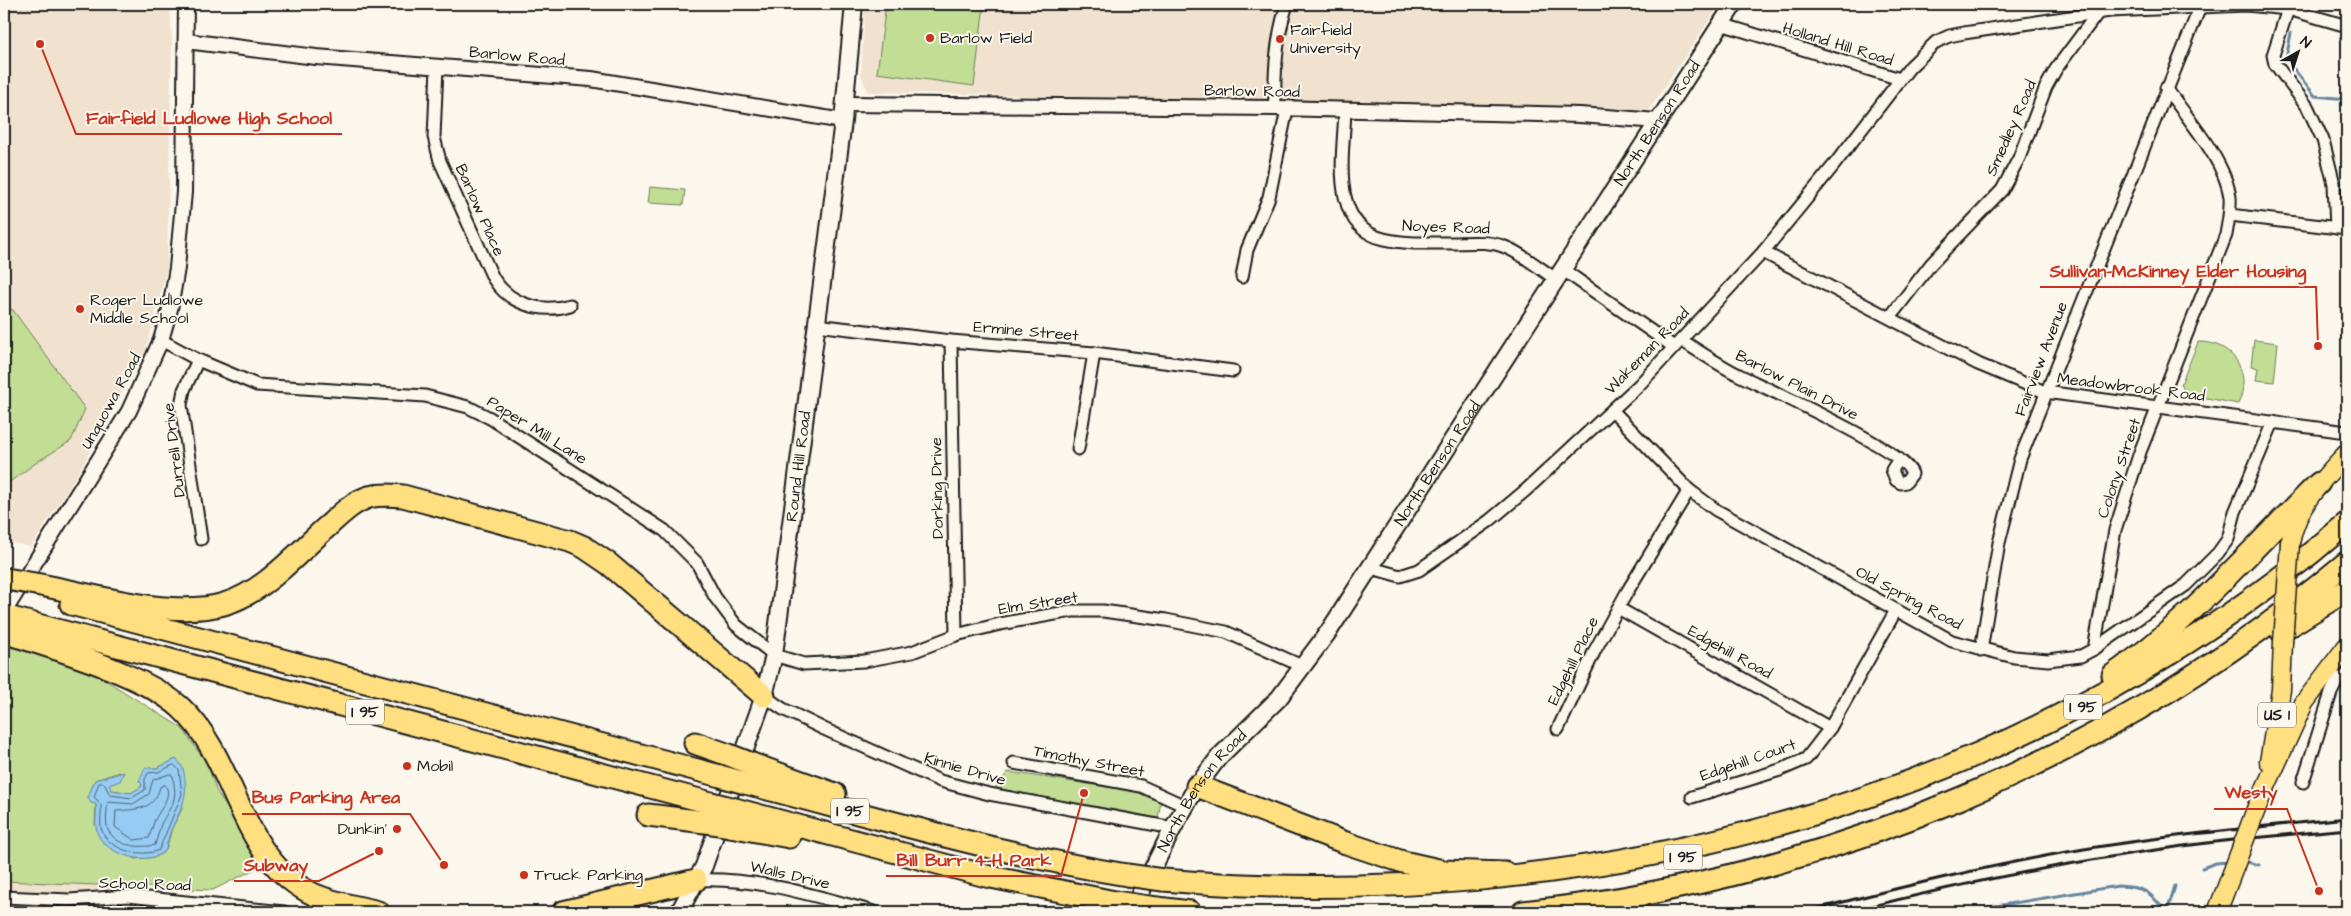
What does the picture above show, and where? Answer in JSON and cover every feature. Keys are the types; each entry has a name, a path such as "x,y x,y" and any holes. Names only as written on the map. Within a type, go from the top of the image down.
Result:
{"highway":[{"path":"1982,758 2098,685 2147,651 2194,608 2319,483"},
{"path":"4,581 38,590 164,607 188,609 218,606 234,601 257,587 352,506 380,495 403,496 555,536 584,547 609,564 764,696"},
{"name":"I 95","path":"38,590 720,776 749,773 955,838 1057,862 1163,880 1265,890 1370,892 1475,888 1580,876 1683,857 1785,831 1885,798 1982,758 2076,711 2182,648 2275,582 2347,523"},
{"name":"I 95","path":"1523,912 1646,894 1773,864 1852,840 1918,816 1986,788 2045,760 2177,686 2266,626 2347,562"},
{"path":"2177,686 2245,651 2347,590"},
{"name":"I 95","path":"8,623 732,818 1021,884 1132,907 1190,912"},
{"path":"8,623 127,677 170,699 190,718 207,741 258,842 276,866 311,893 378,912"},
{"path":"695,743 729,755 749,773"},
{"path":"1197,786 1353,846 1422,867 1465,872 1580,876"},
{"path":"648,815 708,812"},
{"path":"563,912 696,880"},
{"path":"1559,912 1646,894"}],"main road":[{"name":"Round Hill Road","path":"679,912 704,866 764,696 774,655 843,122 854,4"},
{"name":"North Benson Road","path":"1132,907 1197,786 1219,757 1279,698 1304,667 1734,4"},
{"name":"US 1","path":"2261,795 2281,686 2290,543 2304,504 2319,483 2347,453"},
{"name":"US 1","path":"2217,912 2261,795 2309,696 2347,646"},
{"path":"2281,686 2290,698 2300,699 2309,696"}],"street":[{"name":"Unquowa Road","path":"8,623 129,411 161,340 170,309 177,268 184,192 186,4"},
{"path":"1242,277 1246,250 1270,198 1281,109 1274,68 1279,30 1287,4"},
{"name":"Holland Hill Road","path":"1721,24 1900,79 1936,42 1949,36 2096,14 2112,7 2246,5 2288,9 2347,26"},
{"name":"Fairview Avenue","path":"1981,650 1999,543 2020,459 2166,88 2200,7"},
{"path":"2230,215 2342,228 2323,140 2307,106 2275,64 2273,55 2288,9"},
{"name":"Smedley Road","path":"1890,318 1931,264 2002,190 2019,158 2053,75 2096,14"},
{"name":"Barlow Road","path":"186,40 314,57 591,79 843,122"},
{"name":"Barlow Place","path":"437,67 434,137 440,161 493,278 505,292 521,303 544,310 570,305"},
{"name":"Wakeman Road","path":"1368,567 1400,576 1419,570 1489,521 1613,411 1763,252 1846,150 1900,79"},
{"name":"Colony Street","path":"2094,649 2115,530 2158,407 2226,235 2230,215 2230,195 2218,165 2204,141 2166,88"},
{"name":"Barlow Road","path":"845,104 1345,110 1580,115 1658,121"},
{"name":"Noyes Road","path":"1345,110 1342,190 1350,212 1363,228 1382,239 1406,243 1486,243 1504,246 1559,274 1677,343"},
{"name":"Meadowbrook Road","path":"1763,252 1978,364 2045,392 2347,432"},
{"name":"Ermine Street","path":"816,325 951,341 1094,353 1232,371"},
{"name":"Paper Mill Lane","path":"161,340 198,360 257,385 425,396 468,407 490,418 664,530 697,563 715,598 736,624 774,655"},
{"name":"Dorking Drive","path":"951,341 956,635"},
{"name":"Barlow Plain Drive","path":"1677,343 1834,421 1899,459"},
{"path":"1078,449 1094,353"},
{"name":"Durrell Drive","path":"198,360 184,390 181,405 201,539"},
{"name":"Old Spring Road","path":"1613,411 1689,490 1716,510 1896,612 1952,641 2014,657 2048,660 2065,660 2082,656 2094,649 2186,585 2218,553 2228,539 2235,512 2273,422"},
{"path":"1618,608 1689,490"},
{"name":"Edgehill Road","path":"1618,608 1830,728"},
{"name":"Edgehill Place","path":"1558,729 1595,650 1618,608"},
{"name":"Elm Street","path":"774,655 804,664 864,661 912,652 956,635 1072,611 1103,611 1166,620 1226,632 1304,667"},
{"path":"1830,728 1896,612"},
{"path":"2303,782 2331,693 2338,679 2347,675"},
{"name":"Kinnie Drive","path":"764,696 783,709 890,760 955,786 1173,828"},
{"name":"Edgehill Court","path":"1692,797 1802,761 1809,756 1830,728"},
{"name":"Timothy Street","path":"1014,763 1140,786 1185,806"},
{"name":"Walls Drive","path":"696,880 746,881 791,890 874,912"},
{"name":"School Road","path":"4,897 69,900 128,896 284,912"}],"shaded area":[{"name":"Roger Ludlowe Middle School","path":"4,4 170,4 172,38 167,269 146,349 74,480 31,547 4,541"},
{"name":"Fairfield University","path":"865,4 1720,4 1649,110 868,92 861,75"},
{"path":"4,881 141,887 137,912 4,912"}],"green space":[{"name":"Barlow Field","path":"886,4 984,4 974,86 877,73"},
{"path":"650,187 685,190 683,205 648,203"},
{"path":"4,308 13,310 85,409 71,441 40,460 4,486"},
{"path":"2254,340 2278,343 2274,382 2256,380 2258,368 2251,366"},
{"path":"2198,342 2210,343 2221,347 2237,361 2243,381 2238,404 2186,394 2181,384"},
{"path":"11,645 68,663 102,678 182,728 208,765 216,790 244,834 257,868 213,890 4,881 4,658","holes":["176,759 183,807 172,828 166,850 156,857 135,859 95,825 96,804 88,797 95,780 120,772 118,781 109,785 112,790 131,793 141,787 145,768 157,768"]},
{"path":"1008,772 1135,791 1152,796 1161,801 1158,818 995,788"}],"water":[{"path":"176,759 184,771 185,791 184,800 170,832 166,850 150,858 140,858 130,857 111,849 98,835 96,804 91,803 88,797 95,780 124,772 120,781 109,785 112,790 131,793 141,787 142,784 139,781 145,768 157,768"}],"waterway":[{"path":"2291,33 2286,59 2315,96 2347,99"},
{"path":"2243,861 2259,865"},
{"path":"2202,868 2216,863 2229,862"},
{"path":"1959,912 2118,886 2141,889 2155,899 2166,912"},
{"path":"2167,912 2175,886"}],"railway":[{"path":"1804,912 1944,877 2084,849 2183,835 2347,818"},
{"path":"1848,912 1968,884 2129,854 2214,842 2347,829"}],"place":[{"name":"Barlow Field","path":"930,38"},
{"name":"Fairfield University","path":"1280,39"},
{"name":"Fairfield Ludlowe High School","path":"40,44"},
{"name":"Roger Ludlowe Middle School","path":"80,309"},
{"name":"Sullivan-McKinney Elder Housing","path":"2318,346"},
{"name":"Mobil","path":"407,766"},
{"name":"Bill Burr 4-H Park","path":"1084,793"},
{"name":"Dunkin'","path":"397,829"},
{"name":"Subway","path":"379,851"},
{"name":"Bus Parking Area","path":"444,865"},
{"name":"Truck Parking","path":"524,875"},
{"name":"Westy","path":"2319,891"}]}
